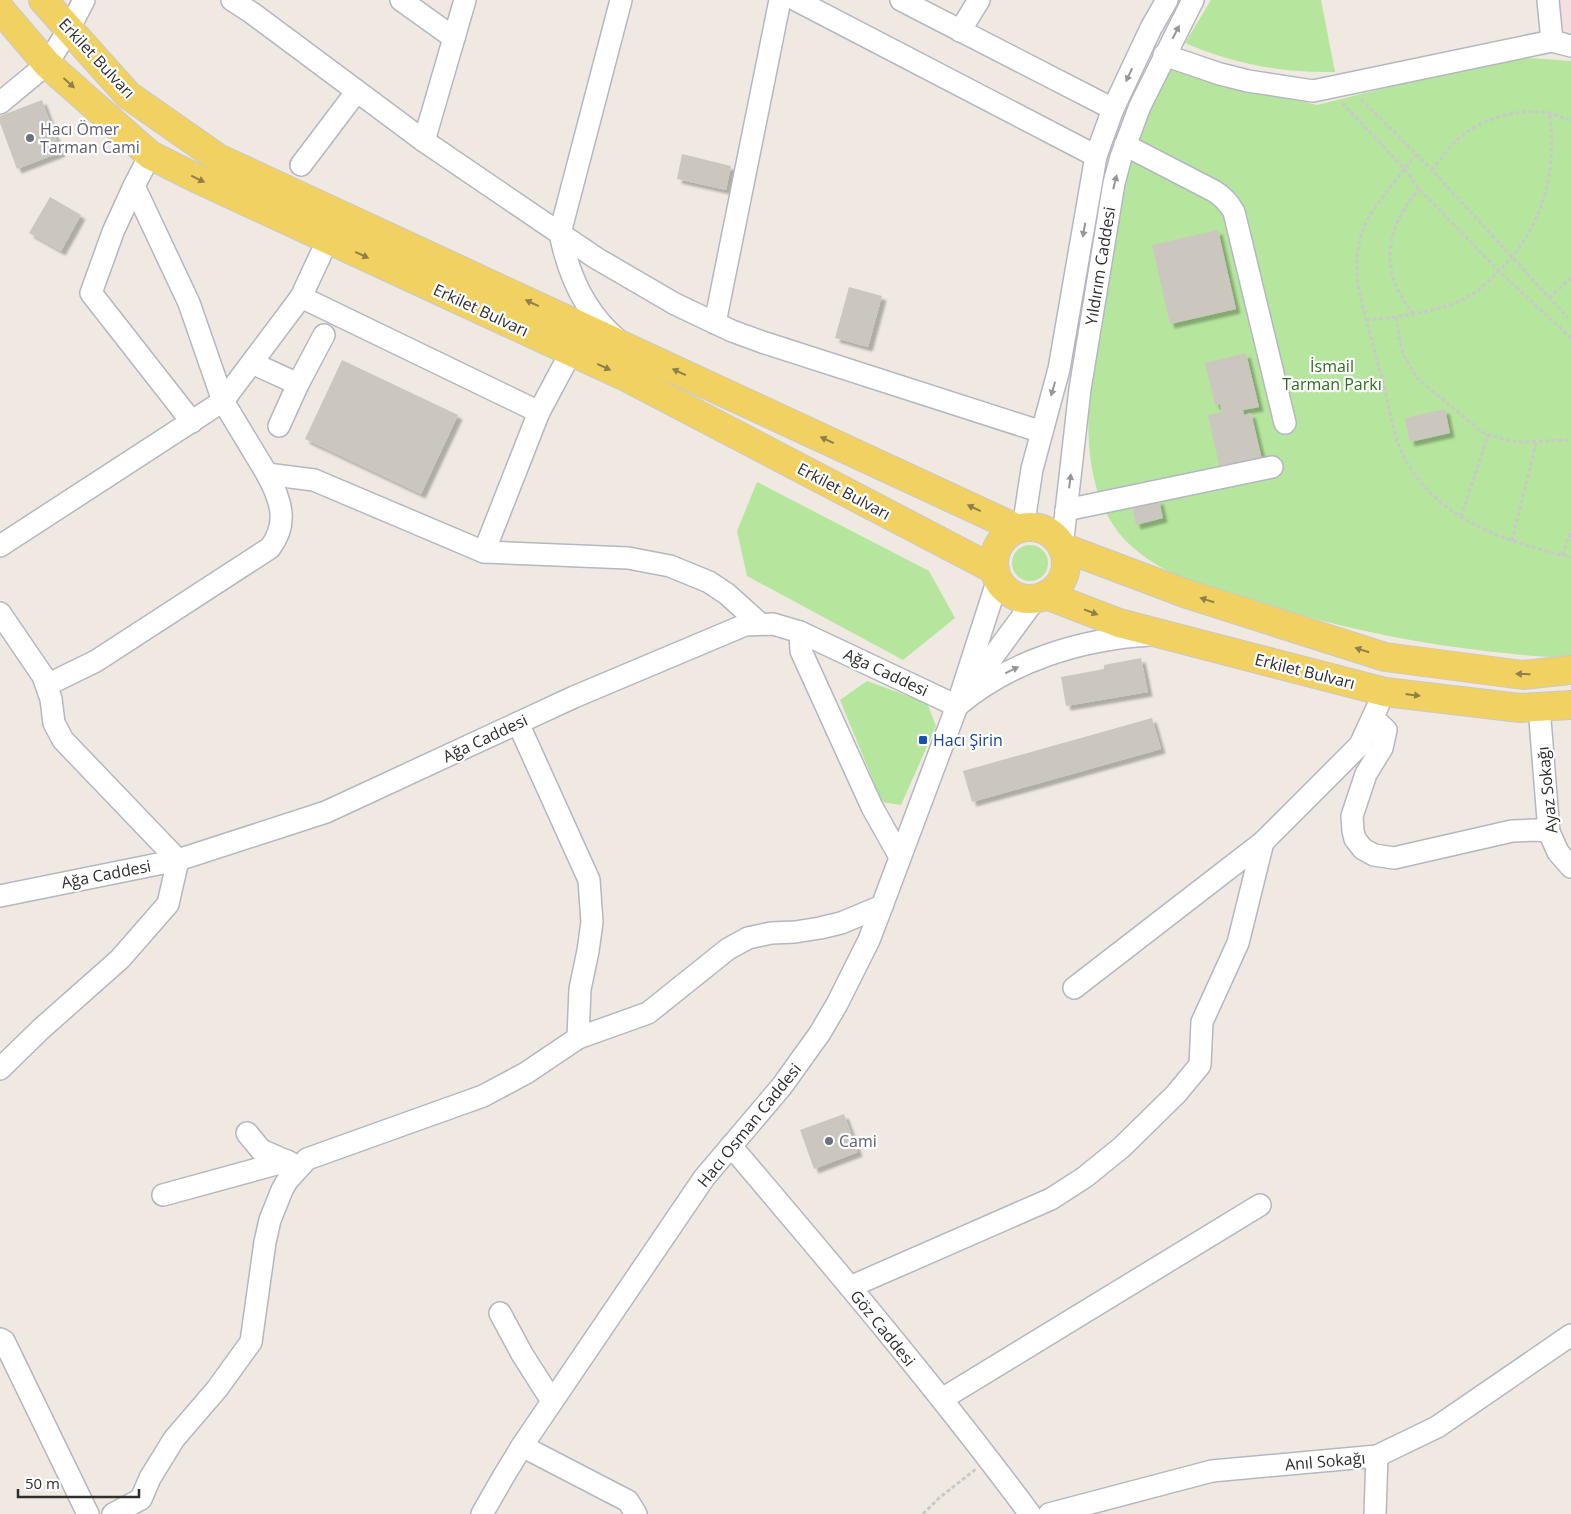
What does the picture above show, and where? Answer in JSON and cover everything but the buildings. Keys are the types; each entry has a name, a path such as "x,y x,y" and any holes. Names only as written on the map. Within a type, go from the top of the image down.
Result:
{"main road":[{"name":"Erkilet Bulvarı","path":"43,0 75,10 128,95 218,158 1021,529"},
{"name":"Erkilet Bulvarı","path":"0,9 47,64 150,155 202,181 628,378 997,574"},
{"path":"1038,528 1056,538 1062,547 1066,567 1058,586 1041,596 1021,598 1004,588 997,574 994,559 999,545 1009,534 1021,529 1038,528"},
{"path":"1062,547 1187,594 1384,657 1523,675 1571,670"},
{"name":"Erkilet Bulvarı","path":"1041,596 1119,623 1385,692 1520,708 1571,705"}],"street":[{"path":"232,0 424,141 648,290 715,323 762,342 1042,432"},
{"path":"401,0 454,38"},
{"path":"424,141 465,0"},
{"path":"621,0 560,233 568,266 582,297 602,325 627,347"},
{"path":"715,323 780,0"},
{"path":"796,0 1096,156"},
{"path":"901,0 1113,109"},
{"path":"960,30 979,0"},
{"name":"Yıldırım Caddesi","path":"1021,529 1032,468 1059,369 1096,156 1113,109 1151,28 1167,0"},
{"name":"Yıldırım Caddesi","path":"1062,547 1080,389 1114,183 1140,106 1193,0"},
{"path":"1164,55 1220,74 1248,81 1313,91 1562,44 1548,0"},
{"path":"0,103 47,64 75,10"},
{"path":"301,165 357,91"},
{"path":"1125,146 1214,191 1221,195 1231,206 1284,423"},
{"path":"150,155 113,232 91,292 192,422"},
{"path":"47,685 96,661 270,548 279,533 282,518 278,498 267,474 223,402 190,303 134,186"},
{"path":"0,546 223,402 301,296 328,239"},
{"path":"301,296 539,412"},
{"path":"279,426 298,384 324,335"},
{"path":"484,552 539,412 571,352"},
{"path":"252,363 298,384"},
{"path":"1066,510 1272,467"},
{"path":"267,474 314,480 484,552 628,558 670,566 709,582 727,594 758,624"},
{"path":"957,706 997,574"},
{"path":"957,706 1041,596"},
{"path":"0,612 47,685 54,723 63,740 178,860 168,904 120,959 41,1029 0,1069"},
{"name":"Ağa Caddesi","path":"0,896 178,860 326,812 574,697 745,625 773,624 800,632 957,706"},
{"path":"800,632 802,651 872,807 900,857"},
{"path":"957,706 976,689 1049,654 1105,640 1162,634"},
{"path":"1074,988 1263,842 1360,745 1385,692"},
{"name":"Hacı Osman Caddesi","path":"482,1514 522,1446 704,1178 782,1086 820,1032 854,973 882,906 957,706"},
{"name":"Ayaz Sokağı","path":"1539,707 1549,832 1558,852 1571,867"},
{"path":"1373,718 1386,730 1382,748 1366,774 1352,816 1352,831 1355,839 1363,848 1374,855 1394,858 1512,831 1531,830 1549,832"},
{"path":"518,723 589,880 592,922 580,989 578,1038"},
{"path":"850,1287 1058,1195 1085,1177 1122,1147 1176,1094 1200,1066 1202,1022 1238,943 1263,842"},
{"path":"163,1195 308,1159 483,1096 526,1073 578,1038 648,1013 728,949 748,938 771,933 820,928 841,923 882,906"},
{"path":"247,1133 261,1150 293,1163"},
{"name":"Göz Caddesi","path":"731,1146 942,1399 1030,1514"},
{"path":"113,1514 141,1499 150,1478 174,1439 217,1389 250,1342 270,1220 293,1163"},
{"path":"942,1399 1260,1205"},
{"path":"500,1314 522,1354 552,1401"},
{"name":"Anıl Sokağı","path":"1049,1514 1212,1471 1377,1456 1437,1427 1571,1335"},
{"path":"0,1339 4,1341 88,1514"},
{"path":"522,1446 628,1501 636,1514"},
{"path":"1375,1514 1377,1456"}],"path":[{"path":"1337,86 1432,170 1568,318"},
{"path":"1337,86 1405,169 1418,189 1499,271 1571,338"},
{"path":"1432,170 1458,138 1488,121 1520,113 1550,113 1571,121"},
{"path":"1366,320 1414,314 1460,300 1489,282 1511,258 1532,230 1546,193 1552,150 1550,113"},
{"path":"1416,154 1366,221 1358,254 1357,276 1359,292 1398,445 1410,467 1425,488 1437,500 1461,517 1484,530 1512,541 1571,557"},
{"path":"1414,314 1398,292 1393,280 1390,257 1402,212 1418,189"},
{"path":"1549,298 1571,278"},
{"path":"1396,317 1404,356 1417,378 1482,432 1512,441 1536,443 1571,440"},
{"path":"1461,517 1488,435"},
{"path":"1512,541 1536,443"},
{"path":"1562,555 1571,532"},
{"path":"923,1514 939,1498 989,1459"}],"shaded area":[{"path":"1558,0 1571,0 1571,32 1561,29"}],"green space":[{"path":"1211,0 1321,0 1335,72 1296,71 1258,66 1222,57 1185,43"},
{"name":"İsmail Tarman Parkı","path":"1530,58 1571,61 1571,655 1542,657 1490,652 1394,637 1346,627 1209,588 1167,571 1141,554 1116,529 1106,513 1099,496 1091,459 1088,421 1092,375 1114,231 1136,147 1165,65 1317,105 1482,64"},
{"path":"757,482 929,571 955,618 903,660 747,576 737,531"},
{"path":"1030,545 1037,546 1043,550 1047,556 1047,570 1043,576 1037,580 1030,581 1023,580 1017,576 1013,570 1012,563 1013,556 1017,550 1023,546"},
{"path":"867,681 927,703 936,726 901,805 882,802 840,700"}],"place":[{"name":"Hacı Ömer Tarman Cami","path":"30,138"},
{"name":"Hacı Şirin","path":"923,740"},
{"name":"Cami","path":"829,1141"}]}
